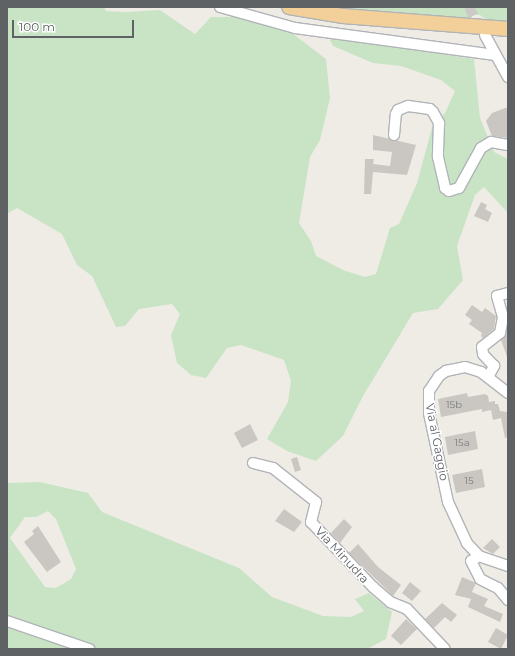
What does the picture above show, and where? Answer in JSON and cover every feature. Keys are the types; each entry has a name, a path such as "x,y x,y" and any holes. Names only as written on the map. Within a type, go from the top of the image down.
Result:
{"highway":[{"path":"289,7 365,18 508,29"}],"street":[{"path":"220,7 295,28 495,55"},
{"path":"485,36 508,77"},
{"path":"394,135 396,114 398,110 408,106 430,109 433,112 439,123 437,150 446,188 449,191 459,188 481,148 491,142 508,145"},
{"path":"488,377 494,366 483,354 482,347 500,333 503,317 497,296 508,293"},
{"name":"Via al Gaggio","path":"479,556 467,543 450,507 428,401 434,382 455,368 474,369 488,377 508,393"},
{"name":"Via Minudra","path":"253,463 273,468 316,502 311,522 373,587 390,602 407,609 445,649"},
{"path":"508,566 479,556 471,560 474,570 480,578 498,588 508,600"},
{"path":"7,621 89,649"}],"green space":[{"path":"7,7 104,7 106,11 126,12 160,10 195,34 211,17 236,17 288,30 326,59 330,98 320,140 310,157 299,223 311,241 316,256 343,270 365,277 376,274 390,228 399,224 417,183 433,124 445,113 455,91 441,80 401,66 373,63 333,46 330,40 334,37 474,59 480,118 494,152 508,159 508,213 484,187 475,195 457,246 463,280 438,309 413,313 363,396 343,436 316,461 287,451 267,439 288,402 291,381 284,360 241,345 227,348 206,378 191,375 177,363 171,335 180,314 172,304 139,309 125,326 116,327 92,276 77,265 62,234 17,208 7,214"},
{"path":"319,7 508,7 508,24 488,21 480,15 470,15 472,18 467,19"},
{"path":"40,482 88,493 102,512 239,568 272,597 323,616 351,617 364,611 355,599 369,593 392,612 386,639 367,649 7,649 7,483","holes":["48,511 56,519 76,569 71,579 56,588 45,587 10,538 25,517 36,517"]}],"building":[{"path":"508,107 508,138 492,136 486,121 492,113"},
{"path":"373,135 416,145 407,175 373,172 371,194 364,194 365,159 374,159 373,164 390,166 392,152 373,150"},
{"path":"481,202 487,205 485,209 492,213 488,222 474,216"},
{"path":"472,305 482,312 485,308 496,316 494,329 483,338 481,336 482,333 469,324 472,320 465,315"},
{"path":"508,326 507,357 501,340 506,335"},
{"path":"467,393 468,397 485,394 488,396 489,402 495,401 495,404 498,404 500,411 508,412 508,437 505,438 501,418 493,420 491,410 482,412 482,409 441,417 438,399"},
{"path":"250,424 258,440 242,448 234,433"},
{"path":"475,431 478,449 448,455 445,437"},
{"path":"297,457 301,470 295,472 291,459"},
{"path":"482,469 485,487 456,493 452,475"},
{"path":"284,509 302,522 294,532 275,521"},
{"path":"344,519 352,527 340,543 331,533"},
{"path":"38,526 61,562 47,572 24,542 34,534 32,531"},
{"path":"492,539 500,547 493,554 483,548"},
{"path":"358,544 378,567 401,585 393,596 349,553"},
{"path":"462,577 476,583 472,592 488,599 484,606 503,614 500,622 468,607 471,599 455,595"},
{"path":"410,582 421,591 412,601 402,593"},
{"path":"442,603 457,615 451,622 445,617 434,628 425,619"},
{"path":"406,619 417,629 401,645 391,636"},
{"path":"496,628 508,635 501,649 488,642"}],"tunnel":[{"path":"469,7 482,32"}]}
